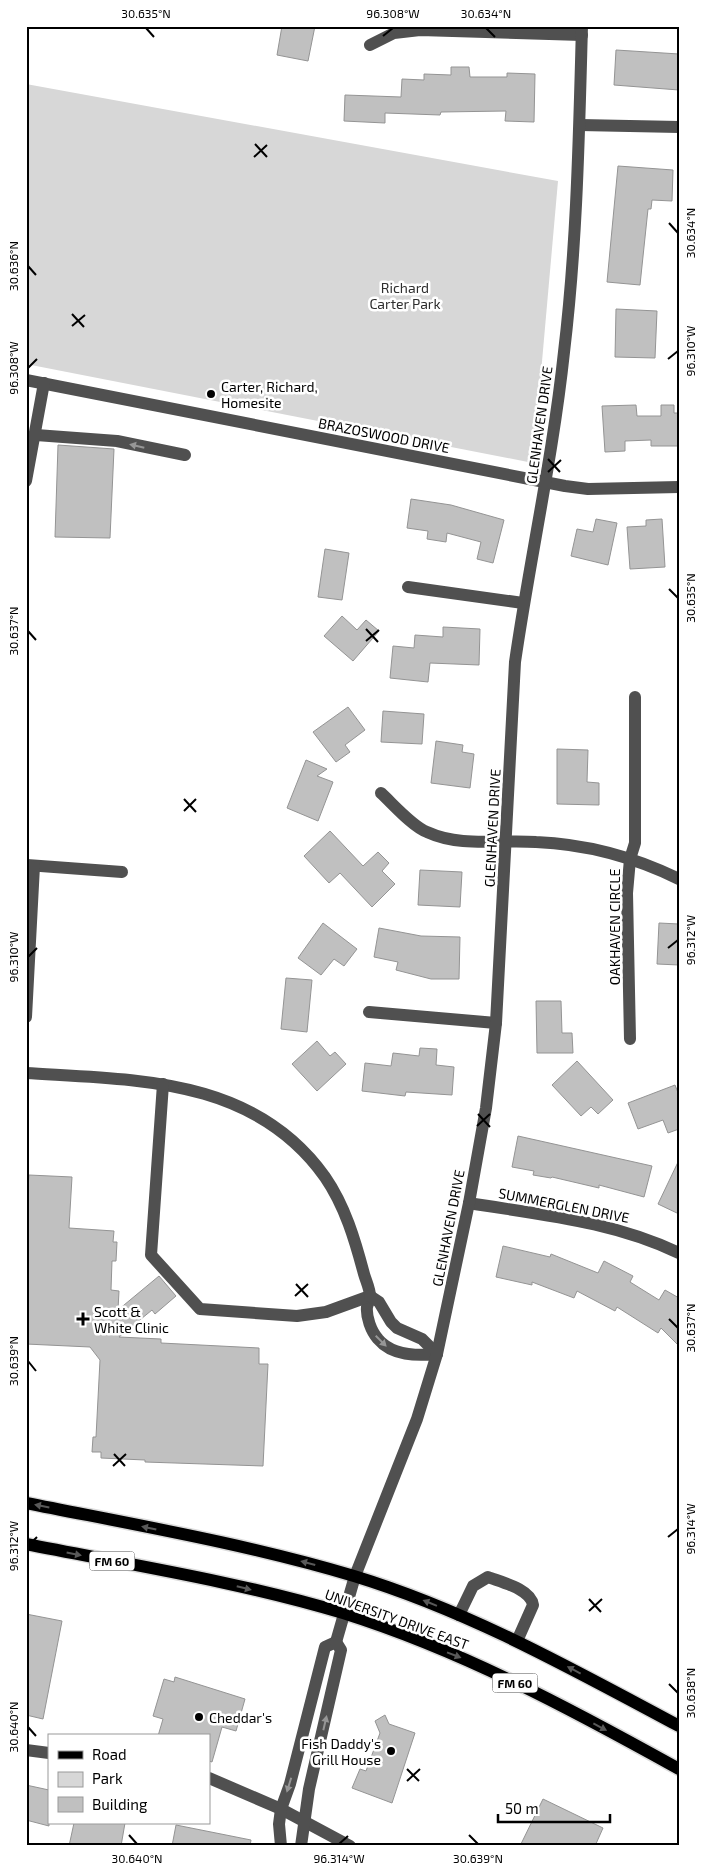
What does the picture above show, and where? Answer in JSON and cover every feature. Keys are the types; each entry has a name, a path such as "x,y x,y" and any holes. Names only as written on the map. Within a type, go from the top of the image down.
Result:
{"main road":[{"name":"UNIVERSITY DRIVE EAST","path":"26,1503 267,1552 355,1576 459,1615 517,1641 679,1726"},
{"name":"UNIVERSITY DRIVE EAST","path":"26,1544 197,1577 343,1613 471,1662 543,1696 679,1769"}],"street":[{"path":"370,45 394,33 420,30 582,30"},
{"name":"GLENHAVEN DRIVE","path":"336,1642 355,1576 413,1428 437,1354 470,1203 486,1108 496,1023 516,662 523,603 547,482 565,350 580,125 582,30"},
{"path":"580,125 679,127"},
{"name":"BRAZOSWOOD DRIVE","path":"26,380 547,482 588,488 679,487"},
{"path":"26,481 36,435 44,383"},
{"path":"36,435 117,441 185,455"},
{"path":"408,587 523,603"},
{"name":"OAKHAVEN CIRCLE","path":"630,1039 627,893 630,859 635,843 635,697"},
{"path":"381,793 424,831 443,839 506,843 557,843 596,850 630,859 679,879"},
{"path":"26,1017 30,866 122,872"},
{"path":"369,1012 496,1023"},
{"path":"26,1073 163,1084 223,1099 247,1109 271,1123 294,1141 324,1176 337,1196 347,1218 370,1296 367,1316 377,1338 392,1350 415,1356 437,1354"},
{"path":"163,1084 150,1255 200,1309 297,1316 326,1312 370,1296"},
{"name":"SUMMERGLEN DRIVE","path":"470,1203 604,1226 646,1238 679,1253"},
{"path":"370,1296 379,1302 391,1322 397,1328 422,1339 437,1354"},
{"path":"459,1615 473,1586 488,1577 520,1591 529,1596 533,1605 517,1641"},
{"path":"281,1846 279,1824 281,1809 290,1784 326,1647 336,1642 341,1650 310,1789 301,1846"},
{"path":"26,1750 48,1753"},
{"path":"210,1778 281,1809 343,1845"}],"green space":[{"name":"Richard Carter Park","path":"26,84 558,181 533,463 26,364"}],"building":[{"path":"282,26 315,26 308,61 277,55"},
{"path":"616,50 679,54 679,90 614,85"},
{"path":"451,67 469,67 470,77 507,77 507,73 535,74 534,122 505,121 506,111 441,112 440,115 385,113 385,123 344,121 345,95 401,97 402,79 424,80 424,74 451,75"},
{"path":"618,166 673,170 672,201 652,200 651,209 648,209 640,285 607,282"},
{"path":"616,309 657,311 655,358 615,357"},
{"path":"636,405 637,416 661,416 661,405 674,405 674,413 679,413 679,446 651,446 651,440 625,441 625,451 605,452 602,406"},
{"path":"58,445 114,449 110,538 55,537"},
{"path":"411,499 451,505 504,520 493,563 477,559 481,542 447,533 446,542 427,539 428,531 407,528"},
{"path":"596,519 617,523 608,565 571,556 577,529 593,532"},
{"path":"662,519 665,567 630,569 627,527 646,526 646,520"},
{"path":"325,549 349,553 342,600 318,597"},
{"path":"342,616 357,630 366,620 379,631 353,661 324,636"},
{"path":"443,627 480,629 479,665 430,663 428,682 390,678 393,646 414,648 415,635 443,637"},
{"path":"348,707 365,730 345,745 350,752 336,762 313,732"},
{"path":"383,711 424,714 422,744 381,742"},
{"path":"436,741 463,745 462,752 474,754 470,788 431,783"},
{"path":"557,749 588,750 587,782 599,783 599,805 557,804"},
{"path":"306,760 327,769 317,776 333,782 318,821 287,808"},
{"path":"330,831 363,866 378,852 389,863 382,871 395,884 372,907 340,873 329,883 304,856"},
{"path":"420,870 462,872 460,907 418,905"},
{"path":"323,923 357,949 344,966 334,959 321,975 298,958"},
{"path":"659,923 679,924 679,965 657,964"},
{"path":"379,928 421,936 460,937 459,979 431,979 396,970 398,962 374,957"},
{"path":"286,978 312,980 307,1032 281,1029"},
{"path":"536,1001 561,1001 562,1033 572,1033 573,1053 537,1053"},
{"path":"317,1041 330,1056 335,1052 346,1064 317,1091 292,1064"},
{"path":"420,1048 437,1049 436,1065 454,1067 452,1095 406,1092 405,1096 362,1091 365,1063 391,1066 393,1053 419,1056"},
{"path":"577,1061 613,1100 598,1114 591,1107 581,1116 552,1085"},
{"path":"675,1085 679,1095 679,1129 668,1133 663,1120 638,1129 628,1103"},
{"path":"518,1136 652,1166 644,1197 599,1185 599,1188 552,1177 533,1175 534,1171 512,1167"},
{"path":"679,1160 679,1214 658,1204"},
{"name":"Scott & White Clinic","path":"29,1175 72,1177 69,1228 114,1231 113,1242 117,1242 116,1261 112,1261 111,1290 119,1291 118,1310 159,1276 176,1296 155,1314 152,1310 119,1337 161,1339 161,1343 259,1348 259,1364 268,1364 263,1466 145,1462 145,1460 101,1458 101,1452 92,1452 93,1437 96,1437 100,1360 90,1347 26,1344 26,1209"},
{"path":"503,1246 550,1257 551,1254 598,1273 604,1261 633,1276 630,1282 659,1300 665,1290 679,1298 679,1346 661,1328 658,1333 617,1307 615,1311 577,1291 574,1298 532,1282 532,1285 496,1277"},
{"path":"26,1614 62,1621 43,1719 26,1715"},
{"name":"Cheddar's","path":"175,1677 245,1699 236,1731 222,1727 212,1762 210,1761 210,1734 159,1734 163,1719 153,1716 164,1679 174,1682"},
{"name":"Fish Daddy's Grill House","path":"385,1715 389,1724 415,1733 392,1803 352,1788 360,1769 366,1771 380,1733 375,1721"},
{"path":"26,1785 48,1790 49,1826 26,1820"},
{"path":"543,1799 603,1828 595,1846 520,1846"},
{"path":"74,1824 125,1824 121,1846 69,1846"},
{"path":"176,1825 251,1840 250,1846 172,1846"}],"place":[{"name":"Carter, Richard, Homesite","path":"211,394"},
{"name":"Scott & White Clinic","path":"83,1319"},
{"name":"Cheddar's","path":"199,1717"},
{"name":"Fish Daddy's Grill House","path":"391,1751"}]}
